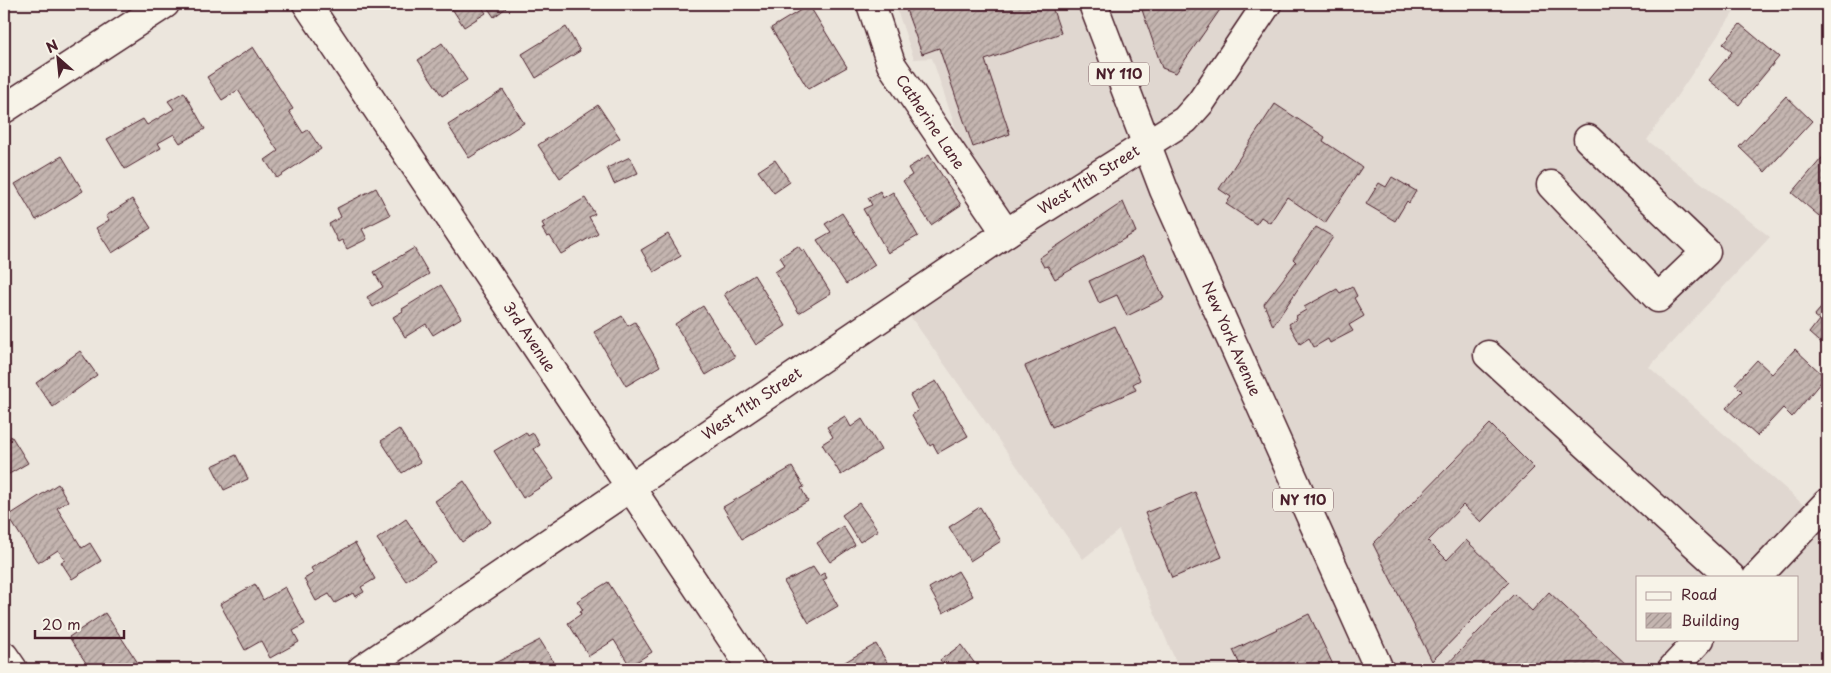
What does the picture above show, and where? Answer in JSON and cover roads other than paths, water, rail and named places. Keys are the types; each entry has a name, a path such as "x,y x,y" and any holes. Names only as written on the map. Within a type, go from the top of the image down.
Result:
{"street":[{"path":"4,109 165,4"},
{"name":"3rd Avenue","path":"307,4 752,669"},
{"name":"Catherine Lane","path":"870,4 891,64 1006,233"},
{"name":"New York Avenue","path":"1093,4 1164,190 1379,669"},
{"name":"West 11th Street","path":"362,669 1006,233 1185,120 1201,102 1267,4"},
{"path":"1551,185 1658,298 1706,252 1588,139"},
{"path":"1488,356 1730,576"},
{"path":"1759,576 1827,503"},
{"path":"1672,669 1699,640"},
{"path":"4,656 13,669"}]}
